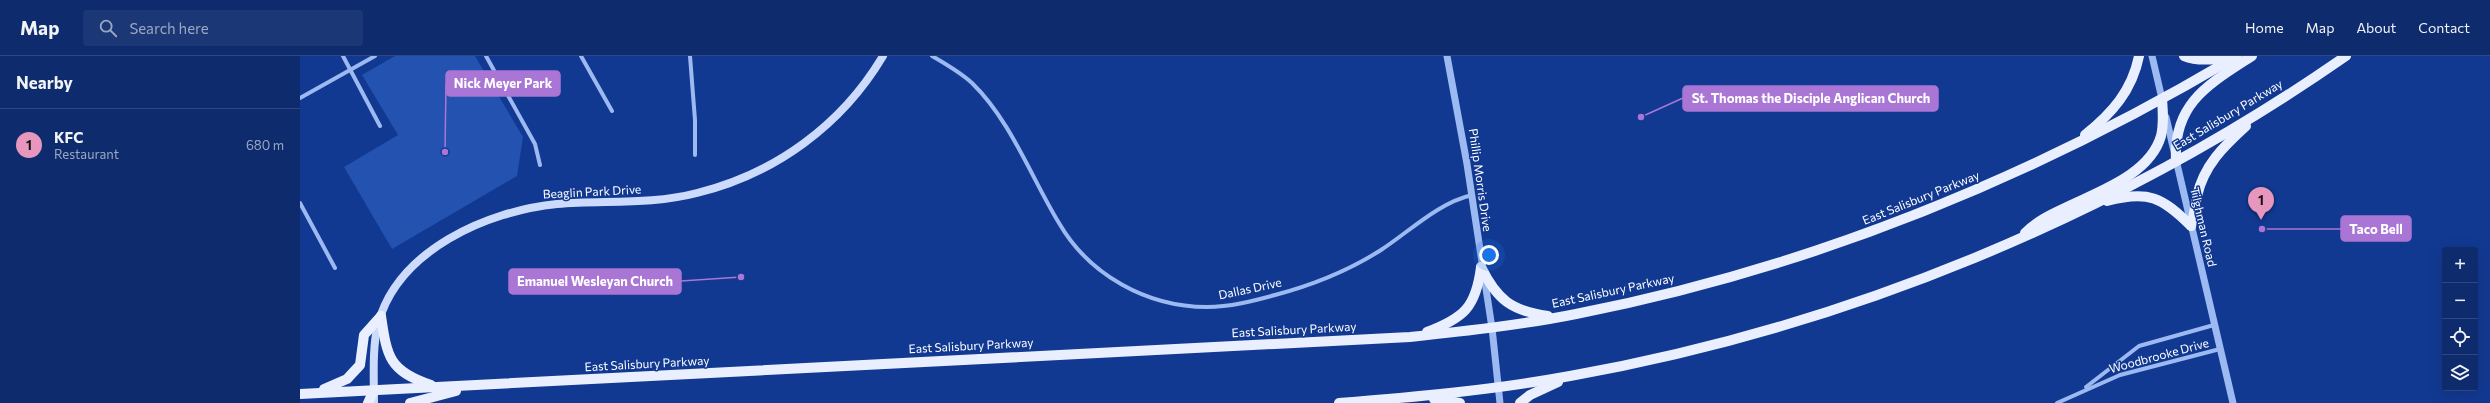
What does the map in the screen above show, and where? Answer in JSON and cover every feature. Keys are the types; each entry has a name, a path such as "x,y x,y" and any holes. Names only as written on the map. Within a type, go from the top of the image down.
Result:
{"main road":[{"name":"Beaglin Park Drive","path":"374,403 376,338 381,316 390,296 411,268 444,243 482,223 510,213 543,206 653,200 696,194 742,179 770,166 800,147 844,108 865,84 883,56"},
{"path":"2068,148 2108,116 2130,85 2139,56"},
{"path":"2184,56 2190,59 2210,59 2237,56"},
{"name":"East Salisbury Parkway","path":"305,394 647,378 818,366 1410,338 1492,328 1556,317 1685,289 1834,245 1964,196 2068,148 2162,99 2237,56"},
{"path":"2176,161 2176,140 2179,126 2197,96 2211,83 2252,56"},
{"name":"East Salisbury Parkway","path":"1338,403 1420,397 1570,376 1688,350 1806,318 1921,278 2021,237 2086,207 2176,161 2262,111 2346,56"},
{"path":"2021,237 2036,222 2108,187 2140,167 2160,137 2163,119 2162,99"},
{"path":"2191,226 2197,196 2212,159 2226,143 2262,111"},
{"path":"2086,207 2127,197 2149,196 2166,202 2191,226"},
{"path":"1481,267 1495,292 1512,306 1530,313 1556,317"},
{"path":"1410,338 1452,322 1461,315 1475,298 1481,267"},
{"path":"381,316 386,347 396,368 419,381 439,388"},
{"path":"305,394 336,385 354,372 360,365 364,335 381,316"},
{"path":"1520,403 1530,395 1570,376"},
{"path":"410,403 477,386"},
{"path":"368,403 374,390"},
{"path":"1420,397 1460,403"}],"street":[{"path":"343,56 380,126"},
{"path":"300,98 375,56"},
{"path":"486,56 536,144 540,166"},
{"path":"581,56 612,111"},
{"path":"690,56 695,120 695,155"},
{"name":"Dallas Drive","path":"932,56 966,79 989,104 1059,223 1082,253 1105,273 1126,287 1164,302 1193,306 1223,306 1306,286 1356,265 1448,204 1472,195"},
{"name":"Phillip Morris Drive","path":"1447,56 1472,195 1481,267 1492,328 1500,403"},
{"name":"Tilghman Road","path":"2152,56 2232,403"},
{"path":"300,203 335,268"},
{"name":"Woodbrooke Drive","path":"2081,391 2139,346 2214,325"},
{"name":"Woodbrooke Drive","path":"2057,403 2081,391 2120,375 2220,349"}],"shaded area":[{"path":"395,56 475,56 523,137 517,176 392,249 344,167 398,135 362,75"}],"place":[{"name":"St. Thomas the Disciple Anglican Church","path":"1641,117"},
{"name":"Nick Meyer Park","path":"445,152"},
{"name":"KFC","path":"2261,220"},
{"name":"Taco Bell","path":"2262,229"},
{"name":"Emanuel Wesleyan Church","path":"741,277"}]}
